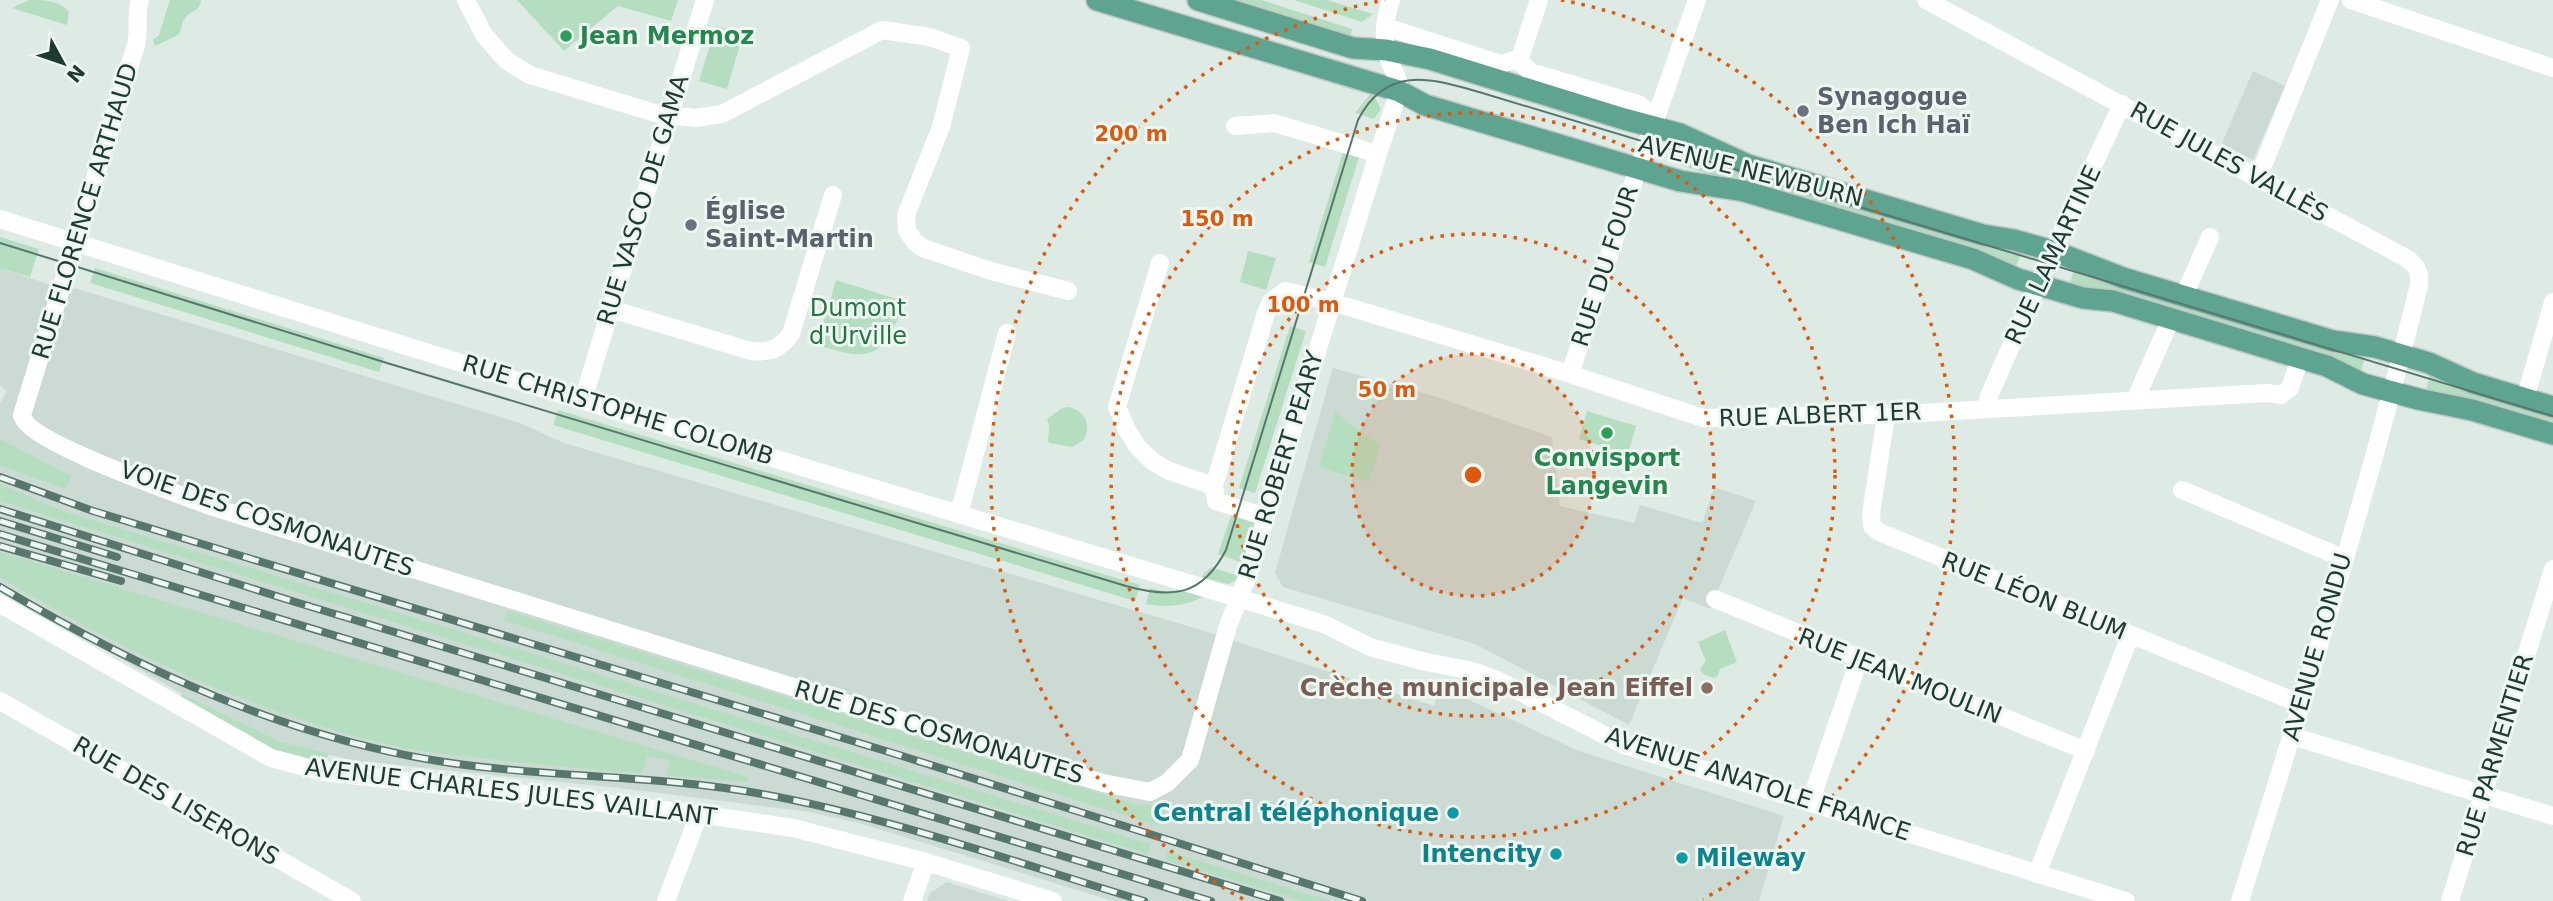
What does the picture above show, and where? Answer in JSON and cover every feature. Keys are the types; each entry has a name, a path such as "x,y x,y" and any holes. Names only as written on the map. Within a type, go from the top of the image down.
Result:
{"main road":[{"name":"AVENUE NEWBURN","path":"1097,0 1399,91 1425,105 1637,170 1699,186 1744,191 1973,259 2003,274 2039,285 2083,298 2113,302 2327,366 2355,381 2553,434"},
{"name":"AVENUE NEWBURN","path":"1198,0 1353,48 1386,50 1430,60 1624,119 1653,125 1699,142 1748,165 1983,235 2053,251 2123,278 2333,341 2401,355 2447,370 2473,383 2553,407"}],"street":[{"name":"RUE FLORENCE ARTHAUD","path":"23,421 24,406 140,32 137,9 140,0"},
{"path":"466,0 484,35 507,61 530,75 668,116 695,118 722,114 882,30 930,37 961,48 941,127 906,215 907,231 923,248 991,271 1068,291"},
{"name":"RUE VASCO DE GAMA","path":"583,400 705,0"},
{"path":"1391,0 1386,27 1386,50 1400,82 1399,91"},
{"path":"1539,0 1520,58 1521,63 1531,72 1638,104 1645,109 1653,125"},
{"name":"RUE DU FOUR","path":"1570,374 1696,0"},
{"name":"RUE JULES VALLÈS","path":"1926,0 2415,264 2419,271 2419,285 2392,392"},
{"path":"2258,178 2330,0"},
{"path":"2351,0 2553,68"},
{"path":"1386,27 1501,64 1520,58"},
{"name":"RUE ROBERT PEARY","path":"1238,598 1250,572 1399,91"},
{"name":"RUE LAMARTINE","path":"1986,408 2053,251 2122,104"},
{"path":"1236,126 1274,123 1378,154"},
{"path":"611,309 751,351 766,353 783,345 791,334 833,195"},
{"name":"RUE CHRISTOPHE COLOMB","path":"0,219 583,400 1238,598"},
{"path":"2185,296 2210,237"},
{"path":"1160,263 1117,407 1137,446 1152,461 1169,471 1214,486 1216,500 1266,517"},
{"name":"RUE ALBERT 1ER","path":"1214,486 1271,302 1285,291 1332,302 1570,374 1703,418 1886,415 2267,393 2281,395 2290,388 2300,358"},
{"path":"2525,399 2553,302"},
{"path":"2135,400 2171,319"},
{"path":"959,514 1007,333"},
{"name":"AVENUE RONDU","path":"2240,901 2292,736 2392,392"},
{"name":"RUE LÉON BLUM","path":"1886,415 1871,514 1872,526 1879,532 2301,704"},
{"name":"VOIE DES COSMONAUTES","path":"23,421 52,442 210,506 519,601"},
{"path":"2182,491 2343,558"},
{"name":"RUE PARMENTIER","path":"2449,901 2553,569"},
{"name":"RUE DES COSMONAUTES","path":"519,601 1103,783 1150,792 1167,783 1190,760 1238,598"},
{"name":"AVENUE ANATOLE FRANCE","path":"1238,598 1324,624 1370,647 1473,671 1499,681 1624,745 2126,901"},
{"name":"RUE JEAN MOULIN","path":"1715,599 2086,751"},
{"name":"AVENUE CHARLES JULES VAILLANT","path":"0,604 271,758 299,767 699,814 793,828 926,862 1053,901"},
{"path":"2037,874 2130,636"},
{"path":"1810,803 1859,660"},
{"name":"RUE DES LISERONS","path":"0,701 352,901"},
{"path":"2292,736 2553,816"},
{"path":"666,901 699,814"},
{"path":"912,901 926,862"}],"shaded area":[{"path":"2253,71 2285,86 2253,160 2222,143"},
{"path":"0,268 520,423 564,443 1198,629 1434,706 1440,688 1450,691 1579,751 1784,816 1759,901 1113,901 862,824 810,812 619,788 350,760 279,741 200,704 0,590 0,404 7,391 0,385"},
{"path":"1333,368 1434,396 1552,437 1560,506 1634,523 1640,505 1702,523 1714,487 1756,501 1710,609 1683,598 1629,725 1475,644 1283,587 1275,573"},
{"path":"947,882 1008,901 927,901 930,893"}],"green space":[{"path":"29,0 61,5 69,12 67,25 12,8"},
{"path":"170,0 201,0 197,9 185,18 178,35 155,46 153,40 159,35"},
{"name":"Jean Mermoz","path":"517,0 678,0 671,21 618,6 564,51"},
{"path":"1231,0 1261,0 1352,29 1350,38"},
{"path":"1294,0 1327,0 1373,14 1362,22"},
{"path":"716,26 743,34 727,89 699,81"},
{"path":"1372,92 1381,109 1374,119 1355,113"},
{"path":"1681,149 2021,252 2016,268 1677,164"},
{"path":"1343,152 1359,157 1325,267 1309,262"},
{"path":"0,237 39,249 30,277 0,268"},
{"path":"1248,251 1276,258 1266,290 1240,282"},
{"path":"95,268 384,358 379,372 90,283"},
{"path":"2074,268 2366,355 2361,370 2070,284"},
{"name":"Dumont d'Urville","path":"836,280 906,302 902,318 898,318 891,333 875,350 855,354 817,345"},
{"path":"1290,326 1306,331 1255,493 1239,488"},
{"path":"2430,375 2553,412 2553,428 2426,390"},
{"path":"1069,407 1080,412 1086,420 1084,440 1072,447 1049,443 1047,419 1062,408"},
{"path":"558,410 1140,585 1135,601 553,425"},
{"name":"Convisport Langevin","path":"1587,411 1636,426 1628,454 1579,439"},
{"path":"1335,412 1380,446 1369,482 1319,467"},
{"path":"0,439 71,476 65,489 0,465"},
{"path":"0,484 65,512 1150,844 1148,854 0,501"},
{"path":"1232,513 1256,522 1243,563 1218,554"},
{"path":"0,552 748,777 747,782 665,775 670,761 647,756 642,773 425,752 303,720 250,702 146,657 47,605 0,577"},
{"path":"1211,567 1239,576 1228,584 1201,577"},
{"path":"1150,588 1167,592 1182,589 1205,596 1176,605 1146,604"},
{"path":"508,611 1137,805 1157,806 1169,801 1159,826 503,620"},
{"path":"1725,630 1737,662 1720,669 1717,677 1713,678 1703,674 1700,669 1706,661 1698,642"},
{"path":"182,694 279,741 329,754 322,768 290,759 179,698"},
{"path":"1167,851 1330,901 1303,901 1166,860"}],"tram line":[{"path":"0,243 1126,586 1158,592 1185,590 1196,585 1207,577 1226,550 1358,120 1369,102 1382,90 1411,80 1427,80 1479,92 2553,416"}],"railway":[{"path":"0,477 93,511 899,755 1362,901"},
{"path":"0,509 292,601 1280,901"},
{"path":"0,521 117,557"},
{"path":"0,534 1211,901"},
{"path":"0,546 121,581"},
{"path":"0,587 162,673 274,719 332,737 451,763 529,772 684,783 762,794 906,828 1144,901"}],"place":[{"name":"Jean Mermoz","path":"566,36"},
{"name":"Synagogue Ben Ich Haï","path":"1803,111"},
{"name":"Église Saint-Martin","path":"691,225"},
{"name":"Convisport Langevin","path":"1607,433"},
{"name":"Crèche municipale Jean Eiffel","path":"1707,688"},
{"name":"Central téléphonique","path":"1453,813"},
{"name":"Intencity","path":"1556,854"},
{"name":"Mileway","path":"1682,858"}]}
